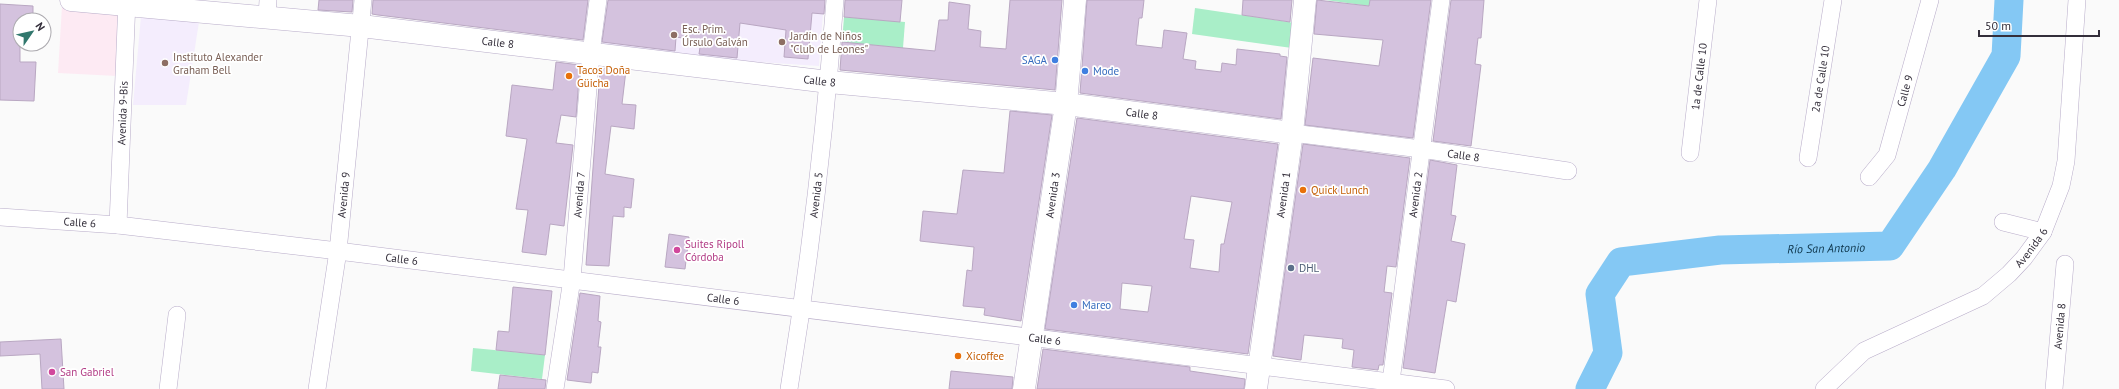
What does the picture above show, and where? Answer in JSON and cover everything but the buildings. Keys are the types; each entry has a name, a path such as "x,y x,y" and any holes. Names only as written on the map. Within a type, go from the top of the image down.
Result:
{"main road":[{"name":"Calle 8","path":"70,0 267,9 361,26 829,82 1066,104 1292,133"},
{"name":"Avenida 3","path":"1024,389 1066,104 1075,0"},
{"name":"Avenida 1","path":"1256,389 1292,133 1305,0"}],"street":[{"name":"Avenida 9","path":"317,389 338,251 363,0"},
{"name":"Avenida 7","path":"555,389 572,279 591,53 598,0"},
{"name":"Avenida 5","path":"789,389 802,310 829,82 835,0"},
{"name":"Avenida 2","path":"1390,385 1420,149 1441,0"},
{"name":"1a de Calle 10","path":"1690,153 1708,0"},
{"name":"2a de Calle 10","path":"1808,158 1833,0"},
{"name":"Calle 9","path":"1869,177 1887,155 1930,0"},
{"name":"Avenida 6","path":"1824,389 1864,351 1983,296 2024,258 2043,232 2061,186 2066,161 2077,0"},
{"name":"Avenida 9-Bis","path":"118,225 127,2"},
{"name":"Calle 8","path":"1292,133 1420,149 1568,171"},
{"name":"Calle 6","path":"0,217 118,225 338,251 572,279 802,310 1259,365 1390,385 1411,384 1446,389"},
{"path":"2003,222 2043,232"},
{"name":"Avenida 8","path":"2054,389 2065,264"},
{"path":"168,389 177,315"}],"shaded area":[{"path":"610,0 824,0 819,66 741,61 603,45"},
{"path":"62,6 121,10 117,76 58,73"},
{"name":"Instituto Alexander Graham Bell","path":"141,16 199,22 186,105 133,105"}],"green space":[{"path":"1326,0 1370,0 1369,6"},
{"path":"1195,8 1295,23 1292,48 1192,34"},
{"path":"844,17 905,22 903,48 842,42"},
{"path":"473,348 545,355 542,379 471,371"}],"waterway":[{"name":"Río San Antonio","path":"1590,389 1608,353 1600,294 1621,262 1720,250 1890,246 1942,169 2006,56 2009,0"}],"place":[{"name":"Esc. Prim. Úrsulo Galván","path":"674,35"},
{"name":"Jardín de Niños \"Club de Leones\"","path":"782,42"},
{"name":"SAGA","path":"1055,60"},
{"name":"Instituto Alexander Graham Bell","path":"165,63"},
{"name":"Mode","path":"1085,71"},
{"name":"Tacos Doña Güicha","path":"569,76"},
{"name":"Quick Lunch","path":"1303,190"},
{"name":"Suites Ripoll Córdoba","path":"677,250"},
{"name":"DHL","path":"1291,268"},
{"name":"Mareo","path":"1074,305"},
{"name":"Xicoffee","path":"958,356"},
{"name":"San Gabriel","path":"52,372"}]}
